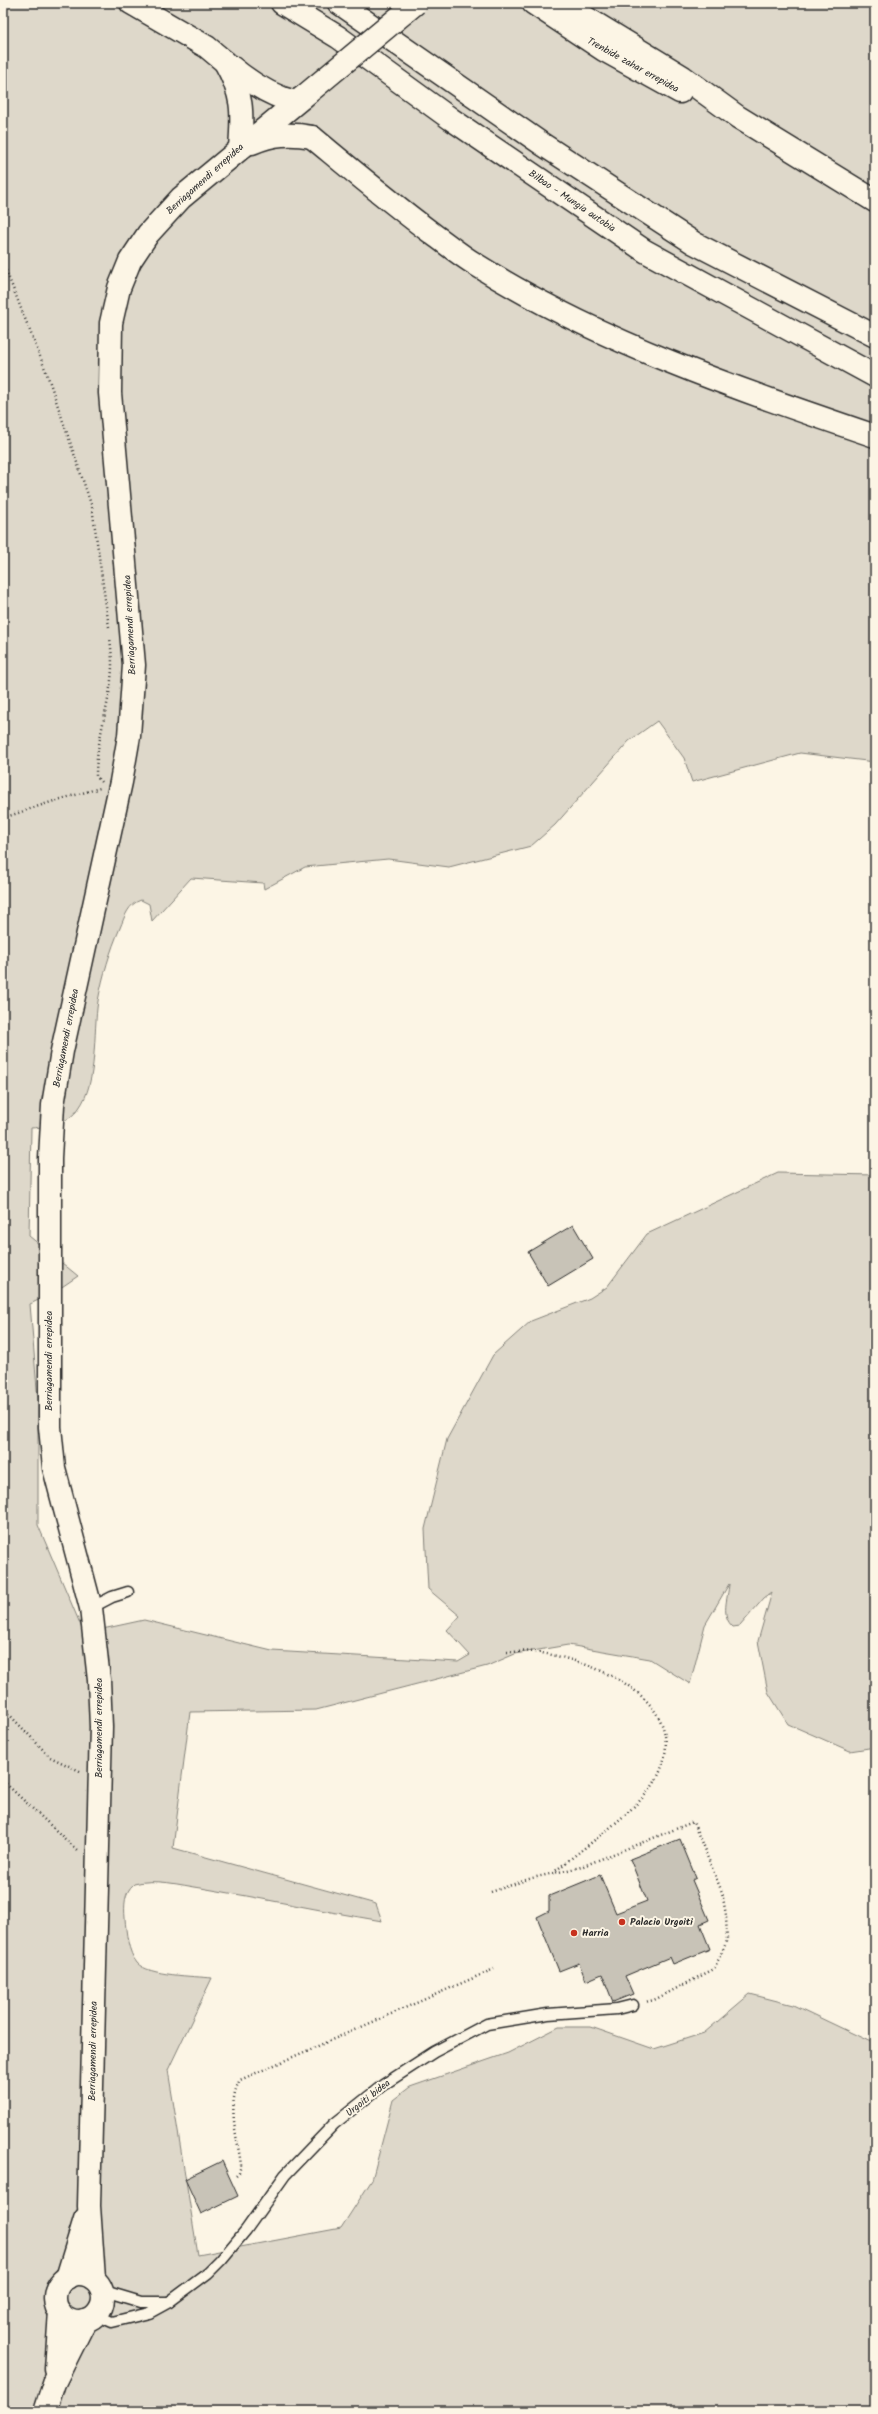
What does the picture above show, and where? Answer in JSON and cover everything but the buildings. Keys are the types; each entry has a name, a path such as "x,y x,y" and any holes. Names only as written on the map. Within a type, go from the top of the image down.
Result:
{"main road":[{"path":"131,3 207,47 243,77 281,98 299,99 312,137 393,204 474,264 553,309 635,348 738,389 875,436"},
{"name":"Bilbao - Mungia autobia","path":"282,3 338,37 451,119 645,251 875,376"},
{"path":"339,3 542,144 694,243 875,336"},
{"name":"Berriagamendi errepidea","path":"89,2206 99,1778 99,1680 91,1608 54,1468 50,1427 50,1158 53,1105 62,1051 121,782 129,728 134,665 110,393 111,324 119,288 130,261 148,234 181,198 416,3"},
{"name":"Trenbide zahar errepidea","path":"533,3 604,50 676,90 738,117"},
{"name":"Trenbide zahar errepidea","path":"562,3 683,77 738,117 875,201"},
{"path":"225,62 237,84 241,103 240,148 267,136 281,134 312,137"},
{"path":"54,2383 60,2312 55,2298 61,2283 66,2278 89,2206"},
{"path":"45,2411 54,2383 90,2318 102,2303 98,2285 89,2206"},
{"path":"66,2278 80,2274 98,2285"},
{"path":"60,2312 71,2320 90,2318"}],"lane":[{"path":"91,1608 112,1597 128,1592"},
{"name":"Urgoiti bidea","path":"90,2318 112,2322 149,2313 169,2302 208,2273 246,2230 285,2175 334,2124 383,2085 434,2052 487,2024 548,2014 617,2009 632,2005"},
{"path":"98,2285 141,2302 169,2302"}],"path":[{"path":"3,263 47,374 92,507 109,623 112,666 108,699 96,752 96,776 106,786 3,818"},
{"path":"507,1652 534,1652 578,1662 615,1676 642,1695 662,1720 666,1750 656,1780 636,1804 552,1874"},
{"path":"3,1708 50,1757 67,1767 99,1778"},
{"path":"3,1781 78,1851 97,1860"},
{"path":"491,1892 513,1883 580,1867 617,1854 693,1822 722,1892 727,1928 727,1941 723,1953 714,1969 654,2000 632,2005"},
{"path":"236,2176 239,2173 241,2165 234,2111 236,2087 240,2080 494,1969"}],"shaded area":[{"path":"3,3 875,3 875,762 800,753 692,782 684,758 657,721 629,741 555,825 531,846 449,867 388,859 305,867 264,889 263,883 191,878 152,921 149,904 141,900 133,904 125,915 113,945 98,1001 92,1071 85,1097 75,1113 64,1121 45,1127 31,1128 29,1236 78,1276 53,1293 30,1304 38,1401 38,1525 84,1633 144,1620 272,1651 458,1662 470,1655 447,1630 460,1616 428,1589 425,1529 447,1439 493,1355 531,1321 590,1298 607,1287 647,1234 778,1173 875,1175 875,1747 850,1751 788,1724 768,1692 758,1641 772,1592 764,1598 740,1626 733,1627 729,1622 726,1612 729,1584 705,1625 690,1684 650,1659 568,1645 515,1654 487,1666 316,1710 190,1712 173,1848 376,1904 382,1921 224,1892 159,1882 142,1882 134,1884 126,1895 125,1909 128,1942 131,1953 137,1963 151,1971 161,1973 212,1978 168,2070 198,2255 341,2228 372,2180 393,2100 410,2087 508,2053 559,2027 591,2027 654,2049 704,2033 750,1994 793,2005 875,2044 875,2411 3,2411"}],"place":[{"name":"Palacio Urgoiti","path":"622,1922"},
{"name":"Harria","path":"574,1933"}]}
